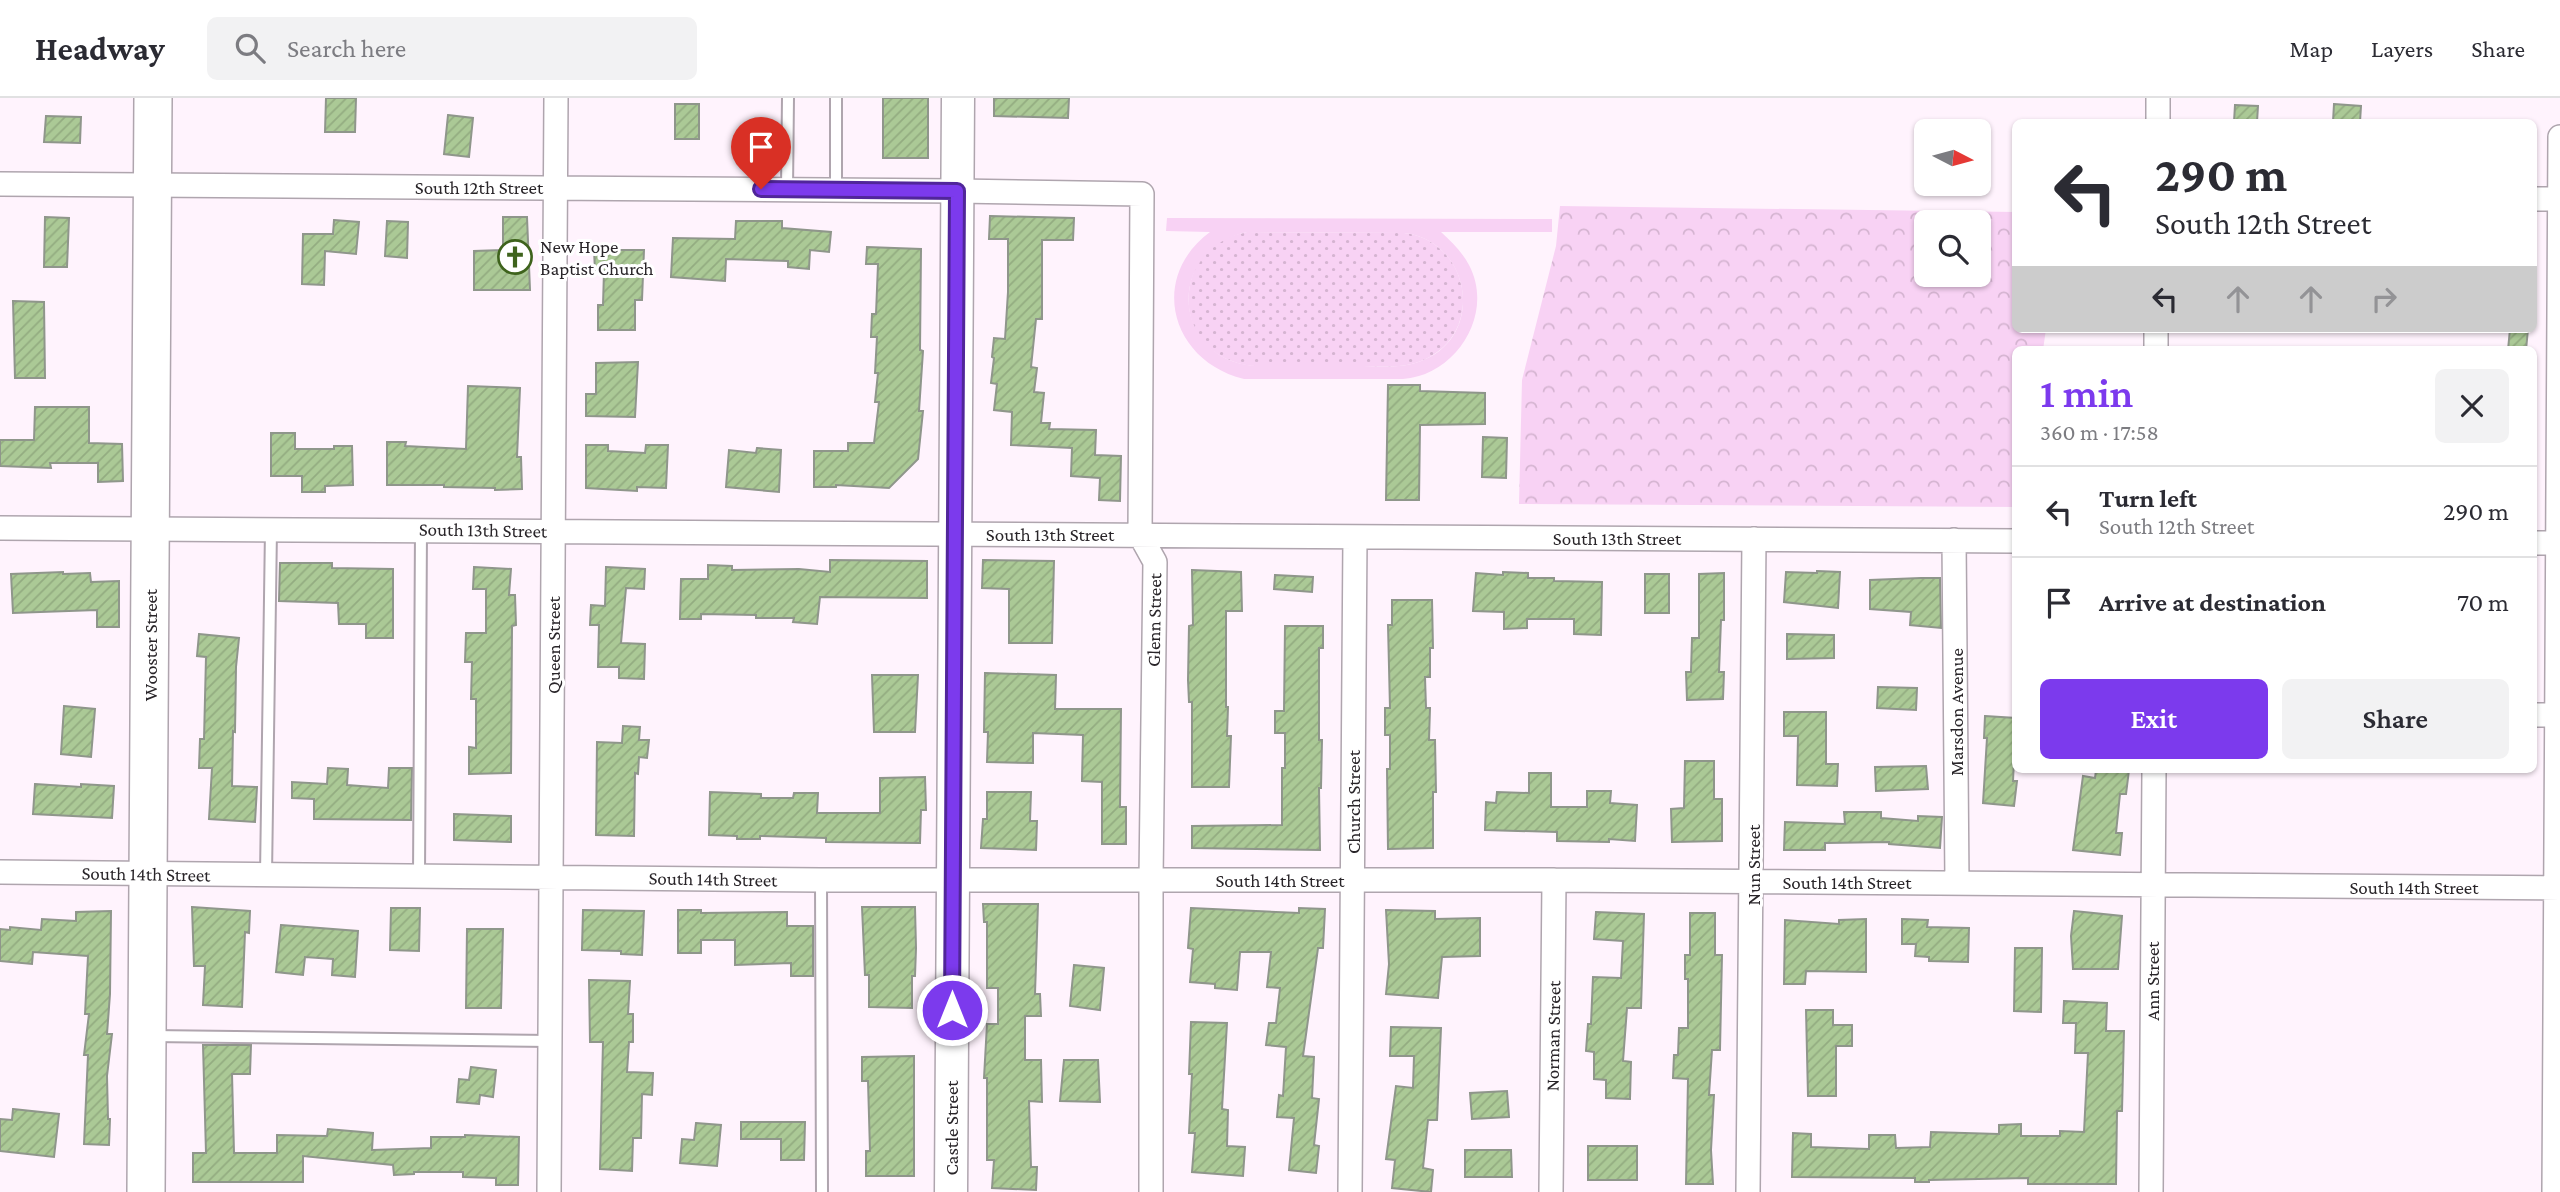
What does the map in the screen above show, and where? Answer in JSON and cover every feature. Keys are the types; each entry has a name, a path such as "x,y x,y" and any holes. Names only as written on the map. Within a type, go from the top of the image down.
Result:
{"main road":[{"name":"Wooster Street","path":"146,1192 153,98"}],"street":[{"name":"Queen Street","path":"549,1192 556,98"},
{"name":"Castle Street","path":"951,1192 958,98"},
{"path":"2158,98 2158,119"},
{"path":"2554,1192 2558,888 2550,715 2559,544 2560,138"},
{"name":"South 12th Street","path":"0,184 957,191"},
{"name":"Glenn Street","path":"957,191 1142,194 1140,535 1155,562 1151,1192"},
{"path":"2537,199 2560,199"},
{"name":"South 13th Street","path":"0,528 2012,541"},
{"name":"Church Street","path":"1350,1192 1354,537"},
{"name":"Nun Street","path":"1748,1192 1753,882 1754,539"},
{"name":"Marsdon Avenue","path":"1954,540 1957,883"},
{"path":"2537,543 2559,544"},
{"name":"Ann Street","path":"2151,1192 2154,773"},
{"name":"South 14th Street","path":"0,872 953,881 1554,880 2558,888"},
{"name":"Norman Street","path":"1551,1192 1554,880"}],"lane":[{"path":"787,190 788,98"},
{"path":"836,98 836,190"},
{"path":"267,875 271,529"},
{"path":"419,876 421,530"},
{"path":"821,880 822,1192"},
{"path":"146,1036 550,1041"}],"green space":[{"path":"1560,206 1914,211 1914,287 1991,287 1991,212 2012,212 2012,333 2045,333 2044,346 2012,346 2012,507 1519,504 1522,380 1556,246"},
{"path":"1167,218 1552,219 1552,232 1441,232 1463,256 1476,284 1474,322 1466,339 1454,354 1422,375 1403,379 1244,379 1219,369 1199,355 1185,337 1176,316 1174,294 1179,272 1191,251 1210,232 1166,231","holes":["1247,232 1404,233 1427,240 1444,253 1456,271 1462,291 1462,312 1455,332 1442,349 1421,361 1390,366 1255,366 1227,359 1207,345 1194,326 1189,304 1191,281 1202,260 1220,243"]},
{"path":"1247,232 1404,233 1427,240 1444,253 1456,270 1462,291 1462,312 1455,332 1442,349 1414,364 1398,366 1255,366 1224,357 1204,342 1193,325 1189,289 1197,265 1212,246"}],"building":[{"path":"326,98 356,98 355,132 325,132"},
{"path":"883,98 928,98 928,158 883,158"},
{"path":"994,98 1069,98 1068,118 994,116"},
{"path":"675,104 699,104 699,139 675,139"},
{"path":"2334,104 2361,106 2360,119 2333,119"},
{"path":"2235,105 2258,106 2257,119 2234,119"},
{"path":"448,115 473,118 469,157 444,154"},
{"path":"46,116 81,117 80,143 44,142"},
{"path":"990,216 1074,218 1073,240 1042,240 1042,319 1036,319 1031,367 1037,368 1034,392 1044,393 1041,423 1050,423 1049,429 1096,430 1095,455 1121,456 1120,501 1099,500 1100,478 1071,476 1072,448 1011,445 1012,412 994,410 997,384 991,383 992,357 994,338 1005,339 1008,239 989,239"},
{"path":"45,217 69,218 67,267 44,267"},
{"name":"New Hope Baptist Church","path":"503,217 527,217 530,290 474,290 474,251 503,250"},
{"path":"334,220 359,222 356,254 325,251 324,285 302,284 303,234 333,234"},
{"path":"387,221 408,222 407,258 385,256"},
{"path":"736,221 782,221 782,228 831,232 829,252 810,250 809,269 788,267 788,261 726,259 725,281 671,277 673,238 735,239"},
{"path":"867,247 921,249 920,350 923,351 919,411 923,411 918,459 889,488 836,485 814,487 814,451 848,451 848,443 874,443 879,402 875,402 878,373 875,373 877,337 871,337 872,314 876,314 878,264 866,264"},
{"path":"594,250 644,250 642,300 635,300 635,330 598,330 598,305 603,305 604,271 595,271"},
{"path":"13,301 44,302 45,378 15,378"},
{"path":"2510,333 2528,333 2526,346 2508,346"},
{"path":"638,362 635,417 586,416 586,394 596,394 596,363"},
{"path":"1388,385 1420,385 1420,391 1485,393 1485,424 1420,425 1419,500 1386,500"},
{"path":"468,386 520,388 517,457 521,457 522,489 387,485 387,442 406,442 405,446 466,449"},
{"path":"35,407 89,407 89,443 122,444 123,481 98,482 98,463 50,463 51,468 0,466 0,440 34,440"},
{"path":"271,433 295,433 295,449 352,446 353,485 325,486 325,492 302,492 302,476 271,476"},
{"path":"1483,437 1507,438 1506,478 1482,477"},
{"path":"586,445 608,445 608,451 645,453 646,445 668,445 666,488 637,487 637,491 586,488"},
{"path":"757,448 781,450 779,492 726,487 729,450 756,453"},
{"path":"830,560 927,561 927,598 820,597 817,624 793,622 794,618 756,618 756,615 701,614 701,619 680,619 681,579 708,579 708,565 732,566 732,570 799,569 830,572"},
{"path":"983,560 1054,561 1052,643 1009,643 1009,589 982,588"},
{"path":"280,563 332,563 332,568 393,569 393,638 366,638 366,624 339,624 338,603 279,601"},
{"path":"474,567 511,569 509,595 515,595 516,625 512,626 511,773 469,774 469,747 476,748 476,699 471,699 472,662 465,662 466,633 486,633 486,589 473,589"},
{"path":"606,567 645,569 644,589 626,588 621,643 645,644 644,679 619,678 619,667 598,667 599,625 590,625 591,605 605,606"},
{"path":"1192,570 1241,572 1242,611 1226,611 1227,736 1231,736 1229,787 1192,787 1192,702 1189,702 1188,680 1189,626 1193,625"},
{"path":"1503,572 1528,573 1528,578 1554,578 1554,581 1602,582 1601,635 1574,634 1574,619 1527,619 1527,628 1504,629 1504,612 1473,611 1476,573 1503,575"},
{"path":"1786,572 1840,572 1838,608 1784,602"},
{"path":"90,573 91,582 119,581 119,627 97,627 97,610 13,613 11,574"},
{"path":"1724,573 1724,620 1721,620 1719,672 1724,672 1723,699 1687,700 1686,672 1691,672 1692,638 1699,638 1699,574"},
{"path":"1645,574 1669,574 1669,613 1645,613"},
{"path":"1275,575 1313,577 1312,592 1274,589"},
{"path":"1940,578 1941,628 1910,625 1911,612 1870,609 1870,580"},
{"path":"1392,600 1432,600 1433,648 1430,648 1430,677 1425,677 1426,708 1430,708 1429,740 1435,740 1433,848 1388,849 1387,769 1390,769 1390,735 1385,735 1385,708 1390,708 1388,625 1392,625"},
{"path":"1285,626 1323,626 1323,648 1319,648 1319,740 1322,740 1319,788 1320,850 1192,848 1192,826 1282,825 1285,733 1275,733 1275,711 1284,711"},
{"path":"199,634 239,638 232,786 257,787 255,822 209,819 212,768 199,768 200,739 204,739 206,657 197,656"},
{"path":"1787,634 1834,635 1834,658 1787,659"},
{"path":"985,673 1056,675 1055,709 1121,709 1120,807 1126,807 1126,844 1102,844 1102,782 1082,781 1083,735 1033,733 1033,763 987,762 988,732 984,732"},
{"path":"872,675 918,675 915,732 874,732"},
{"path":"1878,687 1917,688 1916,710 1877,708"},
{"path":"64,706 95,709 91,757 61,754"},
{"path":"1784,712 1826,712 1826,764 1838,764 1837,786 1797,785 1798,736 1784,736"},
{"path":"1985,716 2012,718 2012,773 2013,781 2017,781 2014,806 1983,803 1987,738 1984,738"},
{"path":"623,726 640,727 639,740 649,740 647,758 639,757 638,774 635,773 634,836 596,835 597,742 622,743"},
{"path":"1685,761 1714,761 1714,799 1722,799 1722,841 1672,842 1671,809 1684,808"},
{"path":"1926,766 1928,789 1876,791 1875,767"},
{"path":"328,768 348,769 347,785 388,788 389,768 412,768 411,820 314,819 314,799 292,798 292,782 327,784"},
{"path":"1529,773 1551,773 1551,807 1587,807 1587,791 1611,791 1610,803 1637,805 1635,841 1557,841 1557,832 1485,830 1486,802 1496,803 1497,792 1529,793"},
{"path":"2096,773 2129,773 2126,794 2120,794 2116,833 2122,833 2120,855 2073,850 2083,776 2095,778"},
{"path":"925,777 926,810 921,810 920,843 826,842 826,838 760,836 760,839 737,839 737,836 709,835 710,792 761,794 761,798 793,798 794,793 818,793 817,813 880,813 880,778"},
{"path":"35,784 114,786 112,818 33,814"},
{"path":"987,792 1031,792 1030,821 1037,821 1036,850 981,848 983,819 987,819"},
{"path":"1844,812 1881,812 1881,818 1918,821 1918,816 1942,817 1940,848 1889,842 1825,843 1825,850 1784,850 1785,822 1845,824"},
{"path":"454,814 511,816 511,842 454,840"},
{"path":"983,904 1038,904 1035,994 1040,994 1041,1016 1025,1016 1025,1060 1041,1060 1042,1102 1029,1101 1031,1167 1037,1167 1036,1190 992,1188 994,1160 987,1160 987,1078 984,1078 987,1024 998,1024 998,988 987,988 987,922 984,922"},
{"path":"192,907 250,911 249,933 245,932 242,1007 203,1005 205,966 194,966"},
{"path":"862,907 915,907 916,948 915,976 912,976 912,1008 869,1007 869,975 865,975"},
{"path":"391,908 420,908 419,951 390,950"},
{"path":"1191,908 1299,913 1299,908 1325,909 1323,948 1318,948 1303,1056 1314,1057 1312,1098 1319,1099 1314,1145 1319,1146 1316,1173 1289,1170 1294,1118 1277,1117 1279,1095 1283,1096 1286,1047 1266,1045 1269,1023 1276,1023 1280,988 1267,987 1271,952 1240,952 1237,990 1215,988 1215,984 1190,982 1193,949 1188,948"},
{"path":"583,910 644,911 642,955 621,954 621,951 582,950"},
{"path":"678,910 701,910 701,913 787,912 787,926 813,926 813,976 791,976 791,963 735,965 735,940 701,940 701,953 678,953"},
{"path":"1386,910 1435,911 1435,919 1480,918 1480,956 1442,957 1438,998 1386,994 1389,964"},
{"path":"111,911 107,1034 112,1034 107,1076 109,1145 84,1144 88,1055 84,1055 89,1014 85,1014 88,956 33,952 32,964 0,961 0,929 10,930 10,927 41,930 42,919 76,921 76,912"},
{"path":"2074,911 2122,916 2118,969 2073,969 2071,936"},
{"path":"1596,912 1644,914 1641,1008 1627,1008 1623,1061 1631,1062 1630,1099 1606,1098 1606,1080 1594,1079 1594,1052 1586,1051 1588,1024 1591,1024 1593,977 1621,978 1623,941 1594,939"},
{"path":"1690,913 1715,913 1715,955 1722,955 1720,1050 1712,1050 1709,1095 1714,1095 1711,1150 1713,1184 1686,1184 1688,1079 1673,1078 1674,1055 1678,1055 1679,1028 1688,1028 1685,955 1690,955"},
{"path":"1866,919 1866,972 1806,971 1805,984 1784,984 1785,920 1839,924 1839,920"},
{"path":"1902,919 1928,920 1927,927 1969,928 1968,962 1929,961 1929,957 1915,956 1916,944 1902,944"},
{"path":"281,925 358,931 355,977 332,975 333,959 305,957 303,975 276,972"},
{"path":"467,929 503,929 501,1008 466,1008"},
{"path":"2015,948 2042,948 2041,1012 2014,1011"},
{"path":"1074,965 1104,968 1100,1010 1070,1006"},
{"path":"589,980 630,981 628,1014 633,1014 633,1042 629,1042 627,1072 653,1073 652,1095 642,1094 641,1138 633,1138 632,1171 600,1169 603,1042 590,1042"},
{"path":"2064,1001 2107,1003 2106,1031 2124,1031 2122,1111 2117,1111 2116,1184 2028,1184 2028,1178 1915,1182 1915,1178 1792,1177 1793,1133 1811,1134 1811,1147 1869,1149 1869,1135 1895,1135 1896,1148 1930,1147 1931,1132 1999,1134 1999,1125 2021,1124 2021,1136 2060,1136 2060,1131 2084,1132 2088,1053 2075,1053 2076,1023 2063,1023"},
{"path":"1806,1010 1833,1010 1833,1025 1852,1025 1852,1046 1836,1046 1836,1096 1808,1096"},
{"path":"1191,1022 1227,1023 1222,1109 1228,1110 1227,1146 1245,1147 1243,1176 1192,1172 1195,1133 1189,1133"},
{"path":"1391,1027 1441,1028 1437,1120 1428,1120 1423,1168 1433,1170 1431,1192 1392,1188 1395,1160 1386,1159 1396,1086 1413,1088 1414,1056 1390,1056"},
{"path":"203,1045 251,1045 250,1074 232,1074 234,1153 277,1153 277,1135 327,1136 328,1129 373,1133 372,1150 431,1148 431,1137 519,1137 518,1185 496,1185 496,1178 463,1177 463,1172 414,1172 394,1175 393,1165 303,1156 303,1182 193,1182 193,1153 206,1153"},
{"path":"914,1056 914,1176 866,1176 866,1151 870,1151 868,1081 862,1081 862,1057"},
{"path":"1064,1060 1098,1060 1100,1102 1060,1101"},
{"path":"471,1067 496,1070 493,1097 480,1095 479,1104 457,1102 459,1079 469,1080"},
{"path":"1507,1091 1509,1117 1472,1119 1470,1093"},
{"path":"13,1109 59,1114 54,1157 0,1151 0,1119 12,1120"},
{"path":"741,1122 805,1122 804,1160 781,1160 781,1139 741,1139"},
{"path":"696,1123 721,1125 717,1166 680,1163 682,1139 694,1140"},
{"path":"1588,1146 1637,1146 1637,1180 1588,1180"},
{"path":"1465,1150 1511,1150 1512,1177 1465,1177"}],"place":[{"name":"New Hope Baptist Church","path":"515,257"}],"route":[{"path":"761,189 957,191 952,1010"}]}
